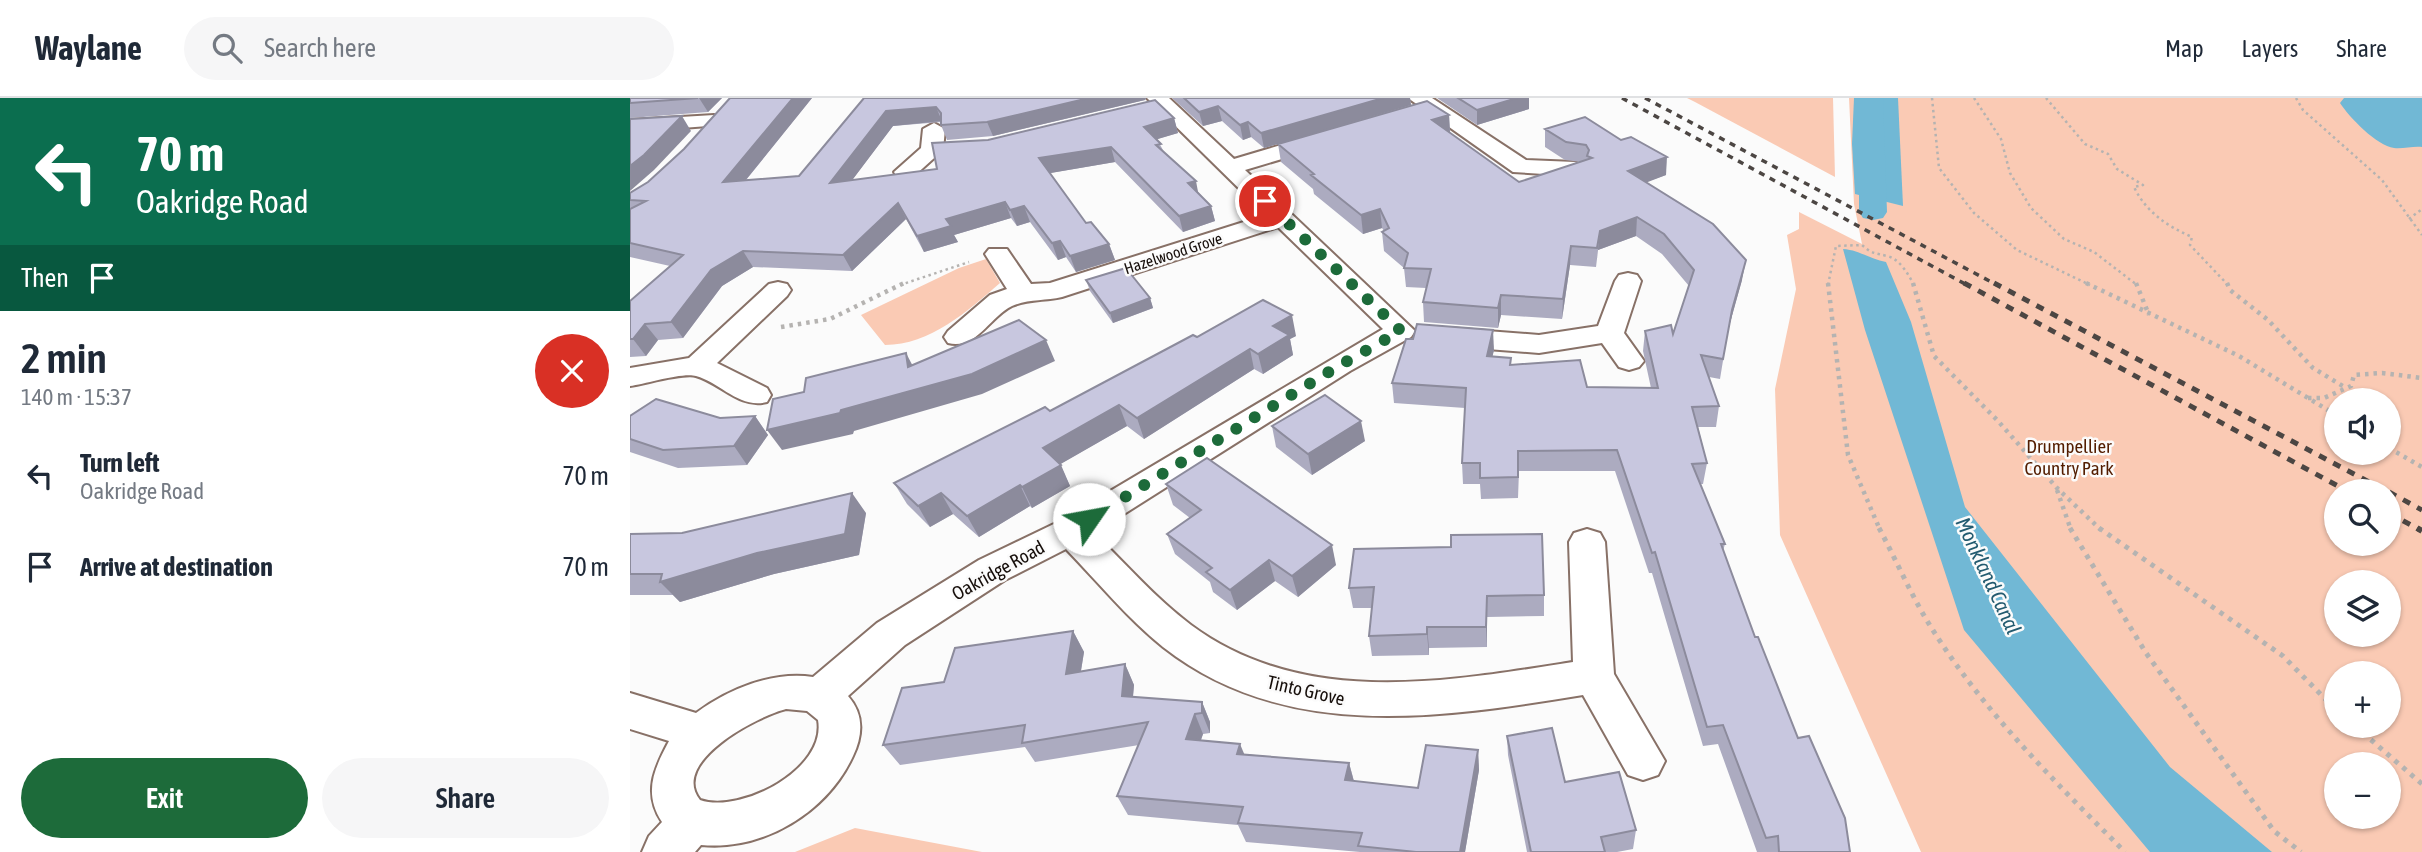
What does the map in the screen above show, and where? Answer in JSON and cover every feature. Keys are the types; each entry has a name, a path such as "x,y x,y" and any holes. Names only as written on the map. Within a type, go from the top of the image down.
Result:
{"street":[{"path":"1154,105 1230,167 1401,331 1539,344 1610,332"},
{"path":"1419,107 1521,167 1575,169"},
{"path":"630,126 722,113 689,149"},
{"path":"1230,167 1343,134"},
{"path":"905,172 933,140 956,149"},
{"name":"Hazelwood Grove","path":"958,337 1000,301 1023,293 1052,291 1083,282 1283,218"},
{"path":"998,254 1023,293"},
{"path":"1610,332 1628,281"},
{"path":"630,377 698,365 778,290"},
{"name":"Oakridge Road","path":"821,695 891,634 992,570 1070,531 1293,393 1401,331"},
{"path":"1610,332 1629,361"},
{"path":"698,365 756,395"},
{"name":"Tinto Grove","path":"1070,531 1178,637 1240,673 1277,686 1342,700 1398,703 1439,700 1594,676"},
{"path":"1587,541 1594,676 1643,761"},
{"path":"786,692 821,695 835,705 841,718 841,735 833,755 801,792 756,818 709,826 678,837 678,813 672,800 671,785 677,768 702,733 743,705 786,692"},
{"path":"630,711 702,733"}],"path":[{"path":"1932,98 1939,168 1974,213 2017,250 2239,356 2324,408"},
{"path":"1974,98 2001,139 2010,173 2031,208 2064,239 2094,252 2137,284 2149,315"},
{"path":"2046,98 2085,144 2108,154 2110,162 2118,168 2122,176 2143,185 2134,187 2141,201 2169,227 2192,237 2190,244 2225,279 2230,290 2268,320 2313,368 2346,388 2351,386 2354,375 2382,373 2422,377"},
{"path":"2296,98 2302,110 2382,180 2422,235"},
{"path":"2409,219 2422,209"},
{"path":"2125,852 2030,757 1962,671 1926,620 1867,504 1848,454 1835,334 1829,306 1828,280 1836,246 1862,245 1873,255 1895,260 1904,268 1916,288 1934,356 1998,421 2057,488 2094,524 2283,656 2324,698"},
{"path":"738,327 819,324 848,314 917,278 998,254"},
{"path":"2308,398 2324,398"},
{"path":"2401,454 2422,467"},
{"path":"2057,488 2066,520 2146,653 2274,831 2301,852"},
{"path":"2369,738 2422,784"}],"green space":[{"path":"1687,98 1833,98 1835,177 1695,102"},
{"name":"Drumpellier Country Park","path":"1849,98 2422,98 2422,852 1921,852 1780,535 1775,389 1796,289 1787,235 1799,229 1799,212 1862,244 1854,204"},
{"path":"986,259 1000,283 961,315 933,333 902,343 885,345 861,315 959,268"},
{"path":"855,828 982,852 795,852"}],"water":[{"path":"1854,98 1898,98 1903,206 1855,194 1852,144"},
{"path":"2344,98 2422,98 2422,147 2394,148 2380,142 2344,109 2340,103"},
{"path":"1843,249 1886,262 1911,322 1965,507 2170,767 2272,852 2150,852 1964,630 1865,330"}],"building":[{"path":"630,98 698,98 630,103"},
{"path":"730,98 793,98 723,182 799,176 864,98 1089,98 987,122 941,125 941,113 936,107 886,111 830,183 937,169 932,143 988,140 1155,100 1174,118 1144,127 1161,144 1156,145 1196,181 1188,183 1211,206 1179,216 1111,147 1039,158 1086,223 1091,222 1109,244 1070,256 1060,241 1052,243 1024,206 1010,210 1005,202 946,219 951,226 917,236 898,203 843,255 743,251 711,270 671,322 645,324 633,339 630,339 630,301 683,255 630,243 630,209 646,201 630,200 630,193 648,182 684,149"},
{"path":"1184,98 1383,98 1261,133 1248,122 1240,125 1218,106 1199,112"},
{"path":"1458,98 1517,98 1477,110"},
{"path":"1427,101 1449,115 1432,120 1519,182 1592,158 1587,156 1589,150 1586,145 1566,142 1545,129 1585,117 1621,140 1631,137 1667,157 1628,171 1713,224 1746,260 1732,310 1723,359 1701,355 1719,406 1692,407 1707,463 1692,464 1725,544 1721,544 1755,637 1758,637 1798,738 1809,736 1845,818 1850,852 1779,852 1778,836 1766,838 1723,725 1707,727 1655,552 1652,553 1617,450 1518,451 1518,477 1480,478 1480,463 1462,463 1466,388 1392,383 1406,339 1413,339 1417,324 1493,330 1487,356 1511,358 1510,365 1580,360 1587,387 1658,388 1645,331 1671,325 1673,334 1694,270 1664,234 1637,217 1600,231 1597,248 1571,246 1563,299 1501,295 1498,308 1423,302 1431,269 1404,268 1408,253 1382,232 1389,228 1380,209 1361,215 1311,175 1314,174 1278,144"},
{"path":"682,116 644,155 630,166 630,119"},
{"path":"1126,268 1150,298 1110,313 1086,280"},
{"path":"1263,300 1292,315 1273,326 1289,335 1258,354 1250,349 1137,418 1119,405 1043,448 1061,465 967,516 941,493 918,506 894,483 1045,407 1050,411 1193,335 1197,337"},
{"path":"1019,320 1046,340 972,374 841,410 840,413 767,430 773,399 804,392 806,378 906,353 908,367"},
{"path":"1325,395 1361,421 1308,454 1272,426"},
{"path":"656,399 720,418 755,416 734,446 663,450 630,439 630,416"},
{"path":"1207,458 1332,545 1292,576 1269,560 1230,590 1206,572 1212,568 1167,534 1201,510 1166,484"},
{"path":"852,493 845,534 757,553 660,582 662,574 630,574 630,534 682,533"},
{"path":"1542,534 1544,595 1487,596 1486,627 1427,627 1427,634 1369,636 1374,587 1349,588 1354,549 1451,547 1451,535"},
{"path":"1073,631 1066,674 1125,664 1122,696 1202,702 1202,713 1195,714 1186,739 1240,744 1237,754 1349,763 1345,780 1418,788 1426,745 1478,750 1460,852 1416,852 1358,846 1362,833 1238,823 1243,807 1117,796 1148,722 1022,743 1025,725 883,745 902,688 944,682 955,648"},
{"path":"1552,728 1565,782 1619,772 1636,830 1601,837 1605,852 1531,852 1507,736"}],"waterway":[{"name":"Monkland Canal","path":"1871,98 1873,212"}],"railway":[{"path":"1622,98 1967,285"},
{"path":"1645,98 1997,285"},
{"path":"1964,283 2325,479"},
{"path":"1994,283 2363,479"},
{"path":"2401,499 2422,510"},
{"path":"2401,520 2420,530"},
{"path":"2417,528 2422,531"}],"route":[{"path":"1089,519 1340,365 1401,331 1265,201"}]}
